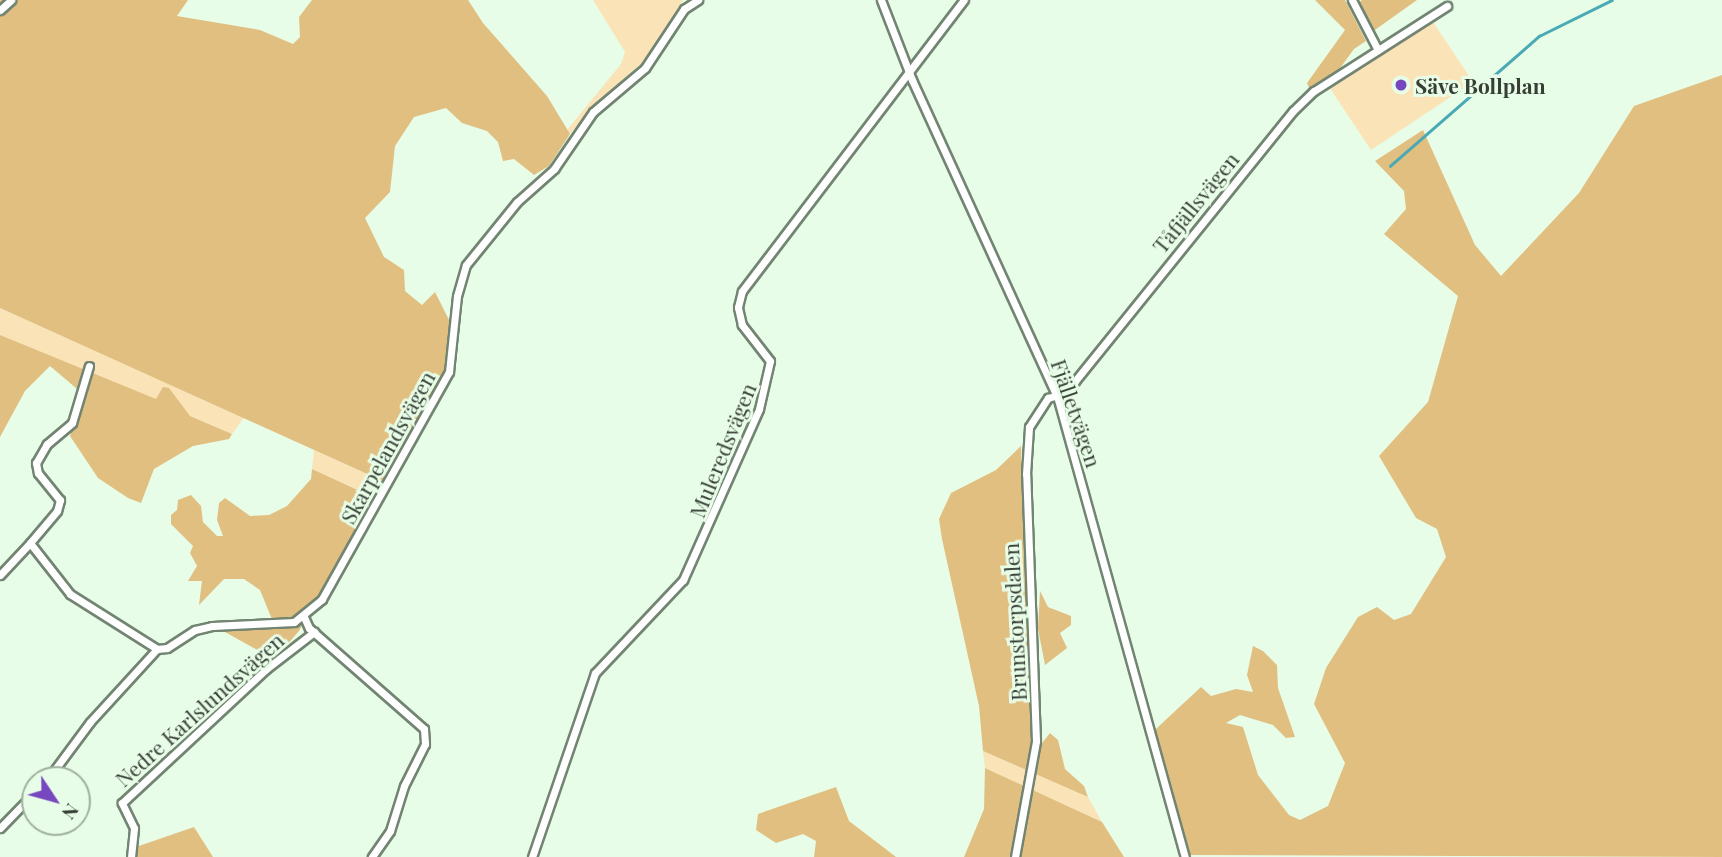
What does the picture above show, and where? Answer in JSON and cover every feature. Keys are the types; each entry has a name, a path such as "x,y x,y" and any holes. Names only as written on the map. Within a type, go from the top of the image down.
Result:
{"street":[{"path":"0,10 11,0"},
{"name":"Skarpelandsvägen","path":"304,617 334,580 449,372 457,296 466,265 517,202 554,169 593,112 645,68 684,9 698,0"},
{"name":"Fjälletvägen","path":"881,0 909,72 1057,396 1185,857"},
{"name":"Muleredsvägen","path":"532,857 595,673 683,580 759,409 771,370 765,352 739,315 742,291 964,0"},
{"path":"1352,0 1378,50"},
{"name":"Tåfjällsvägen","path":"1057,396 1075,381 1286,119 1314,91 1447,6"},
{"path":"0,575 57,511 60,500 38,473 36,463 47,444 72,423 89,366"},
{"name":"Brunstorpsdalen","path":"1015,857 1036,741 1026,443 1038,413 1048,398 1057,396"},
{"path":"30,543 70,594 156,649 167,648 195,630 212,626 282,625 304,617 314,632 421,725 425,735 390,831 372,857"},
{"name":"Nedre Karlslundsvägen","path":"131,857 134,828 122,803 266,669 314,632"},
{"path":"57,766 90,722 156,649"},
{"path":"0,828 21,806"}],"shaded area":[{"path":"0,0 188,0 177,16 260,30 293,44 300,37 299,17 312,0 468,0 483,23 547,96 570,134 549,166 534,175 514,159 503,161 498,142 487,131 462,123 446,108 414,117 395,146 390,192 365,218 384,257 404,270 405,291 422,305 435,292 450,322 451,341 444,377 385,482 0,308"},
{"path":"593,0 683,0 644,61 597,102 570,134 567,130 621,64 625,52"},
{"path":"1315,0 1345,0 1366,41 1354,49 1338,71 1310,90 1307,83 1345,30"},
{"path":"1362,0 1417,0 1372,32 1358,3"},
{"name":"Säve Bollplan","path":"1431,19 1473,82 1371,150 1329,87"},
{"path":"1722,75 1722,857 1190,855 1151,735 1201,687 1211,696 1236,689 1253,692 1247,675 1253,646 1263,651 1277,665 1278,688 1295,737 1286,738 1273,725 1240,715 1226,723 1243,727 1258,775 1289,815 1300,820 1328,806 1345,763 1314,704 1326,668 1358,617 1377,607 1394,620 1411,614 1446,557 1437,529 1416,518 1379,456 1428,402 1458,296 1384,234 1406,209 1404,191 1375,161 1423,130 1475,245 1501,276 1579,193 1634,106"},
{"path":"0,308 244,418 232,434 0,335"},
{"path":"0,335 156,399 163,387 169,388 190,416 232,434 229,439 193,446 154,469 141,503 128,498 98,478 70,436 83,394 50,366 25,391 0,437"},
{"path":"1021,446 1032,743 1042,743 1050,733 1058,740 1065,769 1084,786 1088,797 983,751 979,706 942,539 939,519 951,493 996,470"},
{"path":"314,450 385,482 375,498 312,469"},
{"path":"312,469 375,498 299,631 279,654 266,660 261,652 223,631 276,629 260,590 244,579 224,579 199,605 202,581 188,581 197,566 190,553 193,546 171,524 171,515 177,510 178,500 191,495 201,506 203,522 217,536 223,536 217,520 219,503 225,498 250,516 269,515 287,506 311,479"},
{"path":"1040,591 1048,607 1071,616 1071,625 1060,633 1067,648 1045,665 1038,629"},
{"path":"983,751 1088,797 1102,822 985,768"},
{"path":"985,768 1102,822 1124,857 964,857 984,809"},
{"path":"836,787 849,821 896,857 814,857 816,841 803,834 776,843 756,830 758,814"},
{"path":"194,827 213,857 136,857 136,847"}],"waterway":[{"path":"1390,166 1539,36 1612,0"}],"place":[{"name":"Säve Bollplan","path":"1401,85"}]}
